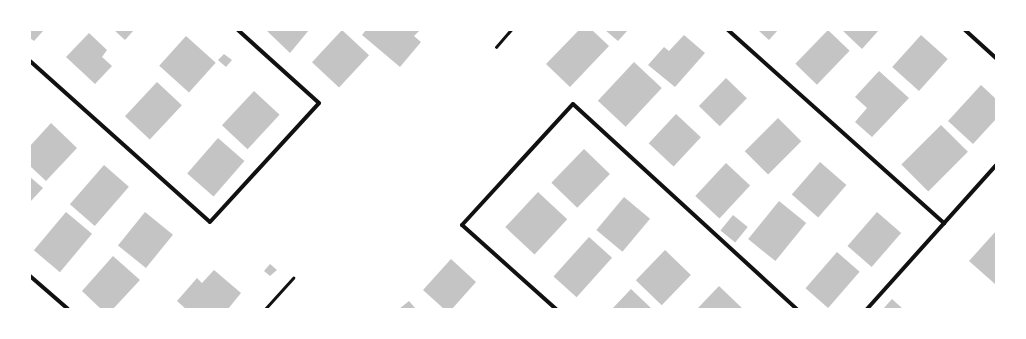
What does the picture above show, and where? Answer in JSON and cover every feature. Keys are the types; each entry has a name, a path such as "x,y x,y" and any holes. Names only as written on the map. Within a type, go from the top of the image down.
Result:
{"street":[{"path":"30,61 210,222 319,103 238,30"},
{"path":"728,30 944,223"},
{"path":"965,30 996,58"},
{"path":"556,309 462,225 573,104 797,309"},
{"path":"867,309 996,165"},
{"path":"30,276 68,309"}],"path":[{"path":"496,46 511,30"},
{"path":"266,309 293,278"}],"building":[{"path":"30,30 44,30 34,41 30,38"},
{"path":"114,30 134,30 125,40"},
{"path":"266,30 309,30 290,53"},
{"path":"342,30 369,55 339,87 312,62"},
{"path":"366,30 420,30 414,36 421,42 400,67 362,35"},
{"path":"579,30 592,30 609,46 570,87 546,64"},
{"path":"605,30 628,30 618,41"},
{"path":"758,30 778,30 769,40"},
{"path":"828,30 850,51 817,85 795,64"},
{"path":"842,30 879,30 862,49"},
{"path":"89,33 107,50 102,57 112,66 95,84 66,57"},
{"path":"684,35 705,53 675,87 648,65 664,47 669,51"},
{"path":"921,35 948,59 919,91 892,67"},
{"path":"186,36 216,63 189,92 159,66"},
{"path":"224,54 232,60 226,67 218,60"},
{"path":"634,62 662,88 626,127 598,101"},
{"path":"879,71 909,98 872,137 855,122 867,108 855,97"},
{"path":"726,78 747,98 720,126 699,106"},
{"path":"157,82 182,105 150,140 125,116"},
{"path":"981,85 996,99 996,119 973,144 948,121"},
{"path":"254,91 280,115 248,149 222,125"},
{"path":"676,114 701,137 674,166 649,143"},
{"path":"778,118 801,141 768,175 745,151"},
{"path":"51,123 77,148 46,181 30,166 30,146"},
{"path":"941,125 968,152 928,191 901,165"},
{"path":"218,138 244,161 214,196 187,173"},
{"path":"584,149 610,174 577,208 551,183"},
{"path":"820,162 846,185 818,217 792,194"},
{"path":"726,163 750,186 719,218 695,196"},
{"path":"104,165 129,187 95,226 70,204"},
{"path":"30,177 43,188 30,202"},
{"path":"538,192 567,219 535,254 505,227"},
{"path":"624,197 650,219 622,252 596,230"},
{"path":"779,201 806,223 775,261 748,239"},
{"path":"66,212 92,234 60,272 34,250"},
{"path":"145,212 173,235 146,268 118,245"},
{"path":"877,212 901,233 872,267 847,246"},
{"path":"733,215 748,227 735,243 720,231"},
{"path":"996,231 996,283 995,284 969,261"},
{"path":"589,237 612,258 577,297 554,276"},
{"path":"665,250 691,275 662,305 636,280"},
{"path":"837,252 860,272 828,308 806,288"},
{"path":"113,256 140,280 113,309 101,309 82,291"},
{"path":"451,259 476,282 452,309 444,309 423,290"},
{"path":"270,264 277,270 270,276 264,271"},
{"path":"214,270 241,293 228,309 186,309 177,301 197,278 202,283"},
{"path":"719,286 743,309 697,309"},
{"path":"631,289 652,309 612,309"},
{"path":"892,299 903,309 883,309"},
{"path":"409,301 416,309 399,309"}]}
